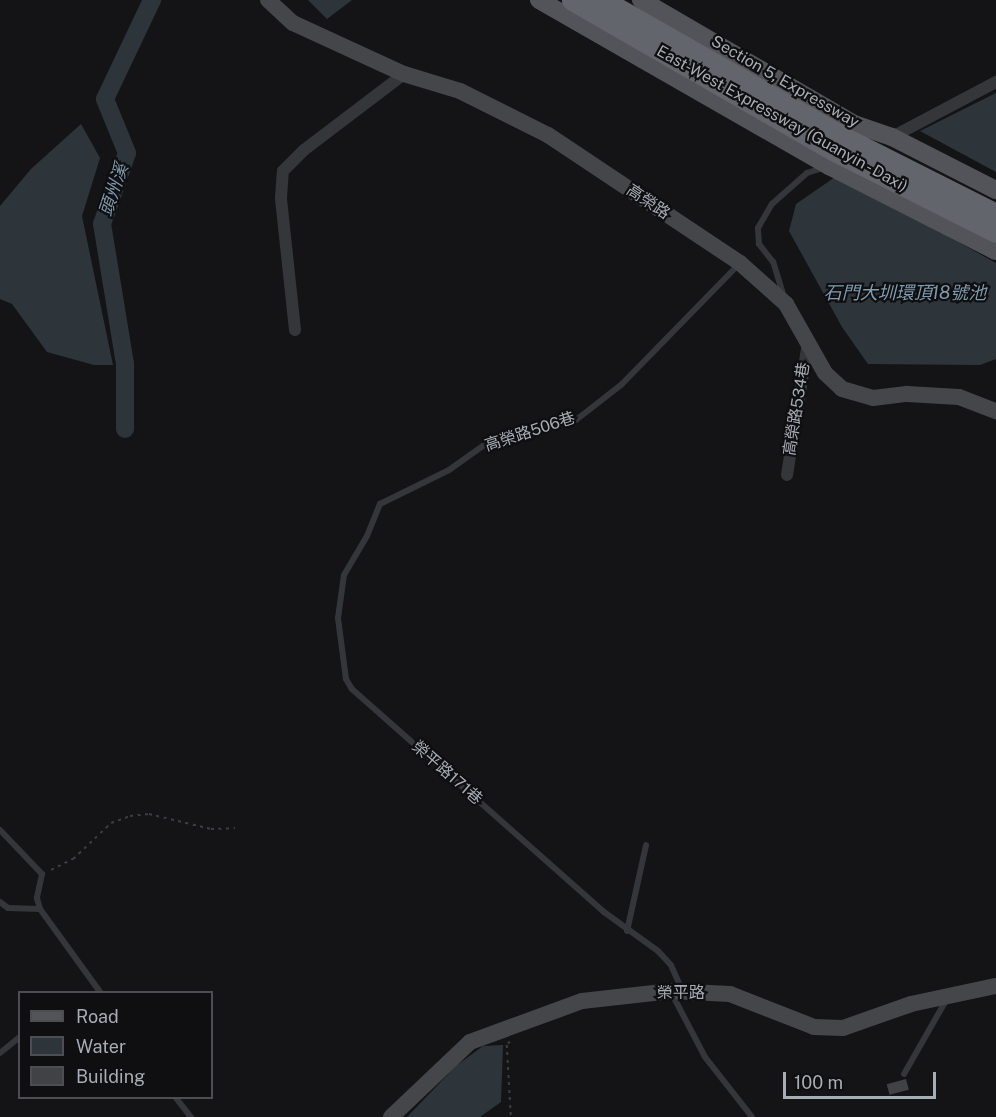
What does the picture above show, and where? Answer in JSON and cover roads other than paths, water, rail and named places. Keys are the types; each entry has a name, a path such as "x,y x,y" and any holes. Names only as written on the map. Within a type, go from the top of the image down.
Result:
{"highway":[{"name":"East-West Expressway (Guanyin - Daxi)","path":"572,0 833,150 996,232"},
{"name":"East-West Expressway (Guanyin - Daxi)","path":"603,0 845,138 996,214"}],"main road":[{"path":"539,0 829,166 996,251"},
{"name":"Section 5, Expressway","path":"641,0 660,5 854,124 892,137 996,190"}],"street":[{"name":"高榮路","path":"268,0 293,22 404,74 460,91 548,135 740,263 786,304 825,373 853,394 873,398 908,394 959,397 996,411"},
{"path":"295,330 281,198 283,171 304,150 404,74"},
{"path":"892,137 996,82"},
{"name":"高榮路534巷","path":"787,475 808,342"},
{"name":"榮平路","path":"390,1117 470,1042 527,1024 582,1001 677,991 730,994 814,1027 843,1028 942,998 996,986"}],"lane":[{"path":"786,304 773,262 759,244 758,228 772,204 807,173 829,166"},
{"name":"高榮路506巷","path":"380,504 449,470 487,443 576,420 622,384 740,263"},
{"name":"榮平路171巷","path":"380,504 367,536 344,575 338,618 346,679 352,689 627,931 671,965 677,991 705,1058 752,1117"},
{"path":"0,830 42,874 37,898 40,909 99,991"},
{"path":"627,931 646,844"},
{"path":"0,902 8,908 40,909"},
{"path":"904,1074 944,1004 942,998"},
{"path":"0,1053 18,1039"},
{"path":"178,1099 191,1117"}],"water":[{"path":"308,0 352,0 327,19"},
{"path":"996,93 996,172 920,131"},
{"path":"81,124 100,158 82,216 113,365 94,365 47,352 12,304 0,299 0,206 31,169"},
{"name":"石門大圳環頂18號池","path":"838,175 996,263 996,359 980,365 868,364 842,327 789,231 796,204"},
{"path":"503,1045 501,1102 480,1117 407,1117 456,1066 483,1046"}],"waterway":[{"name":"頭州溪","path":"125,429 125,364 102,224 127,153 105,99 152,0"}]}
